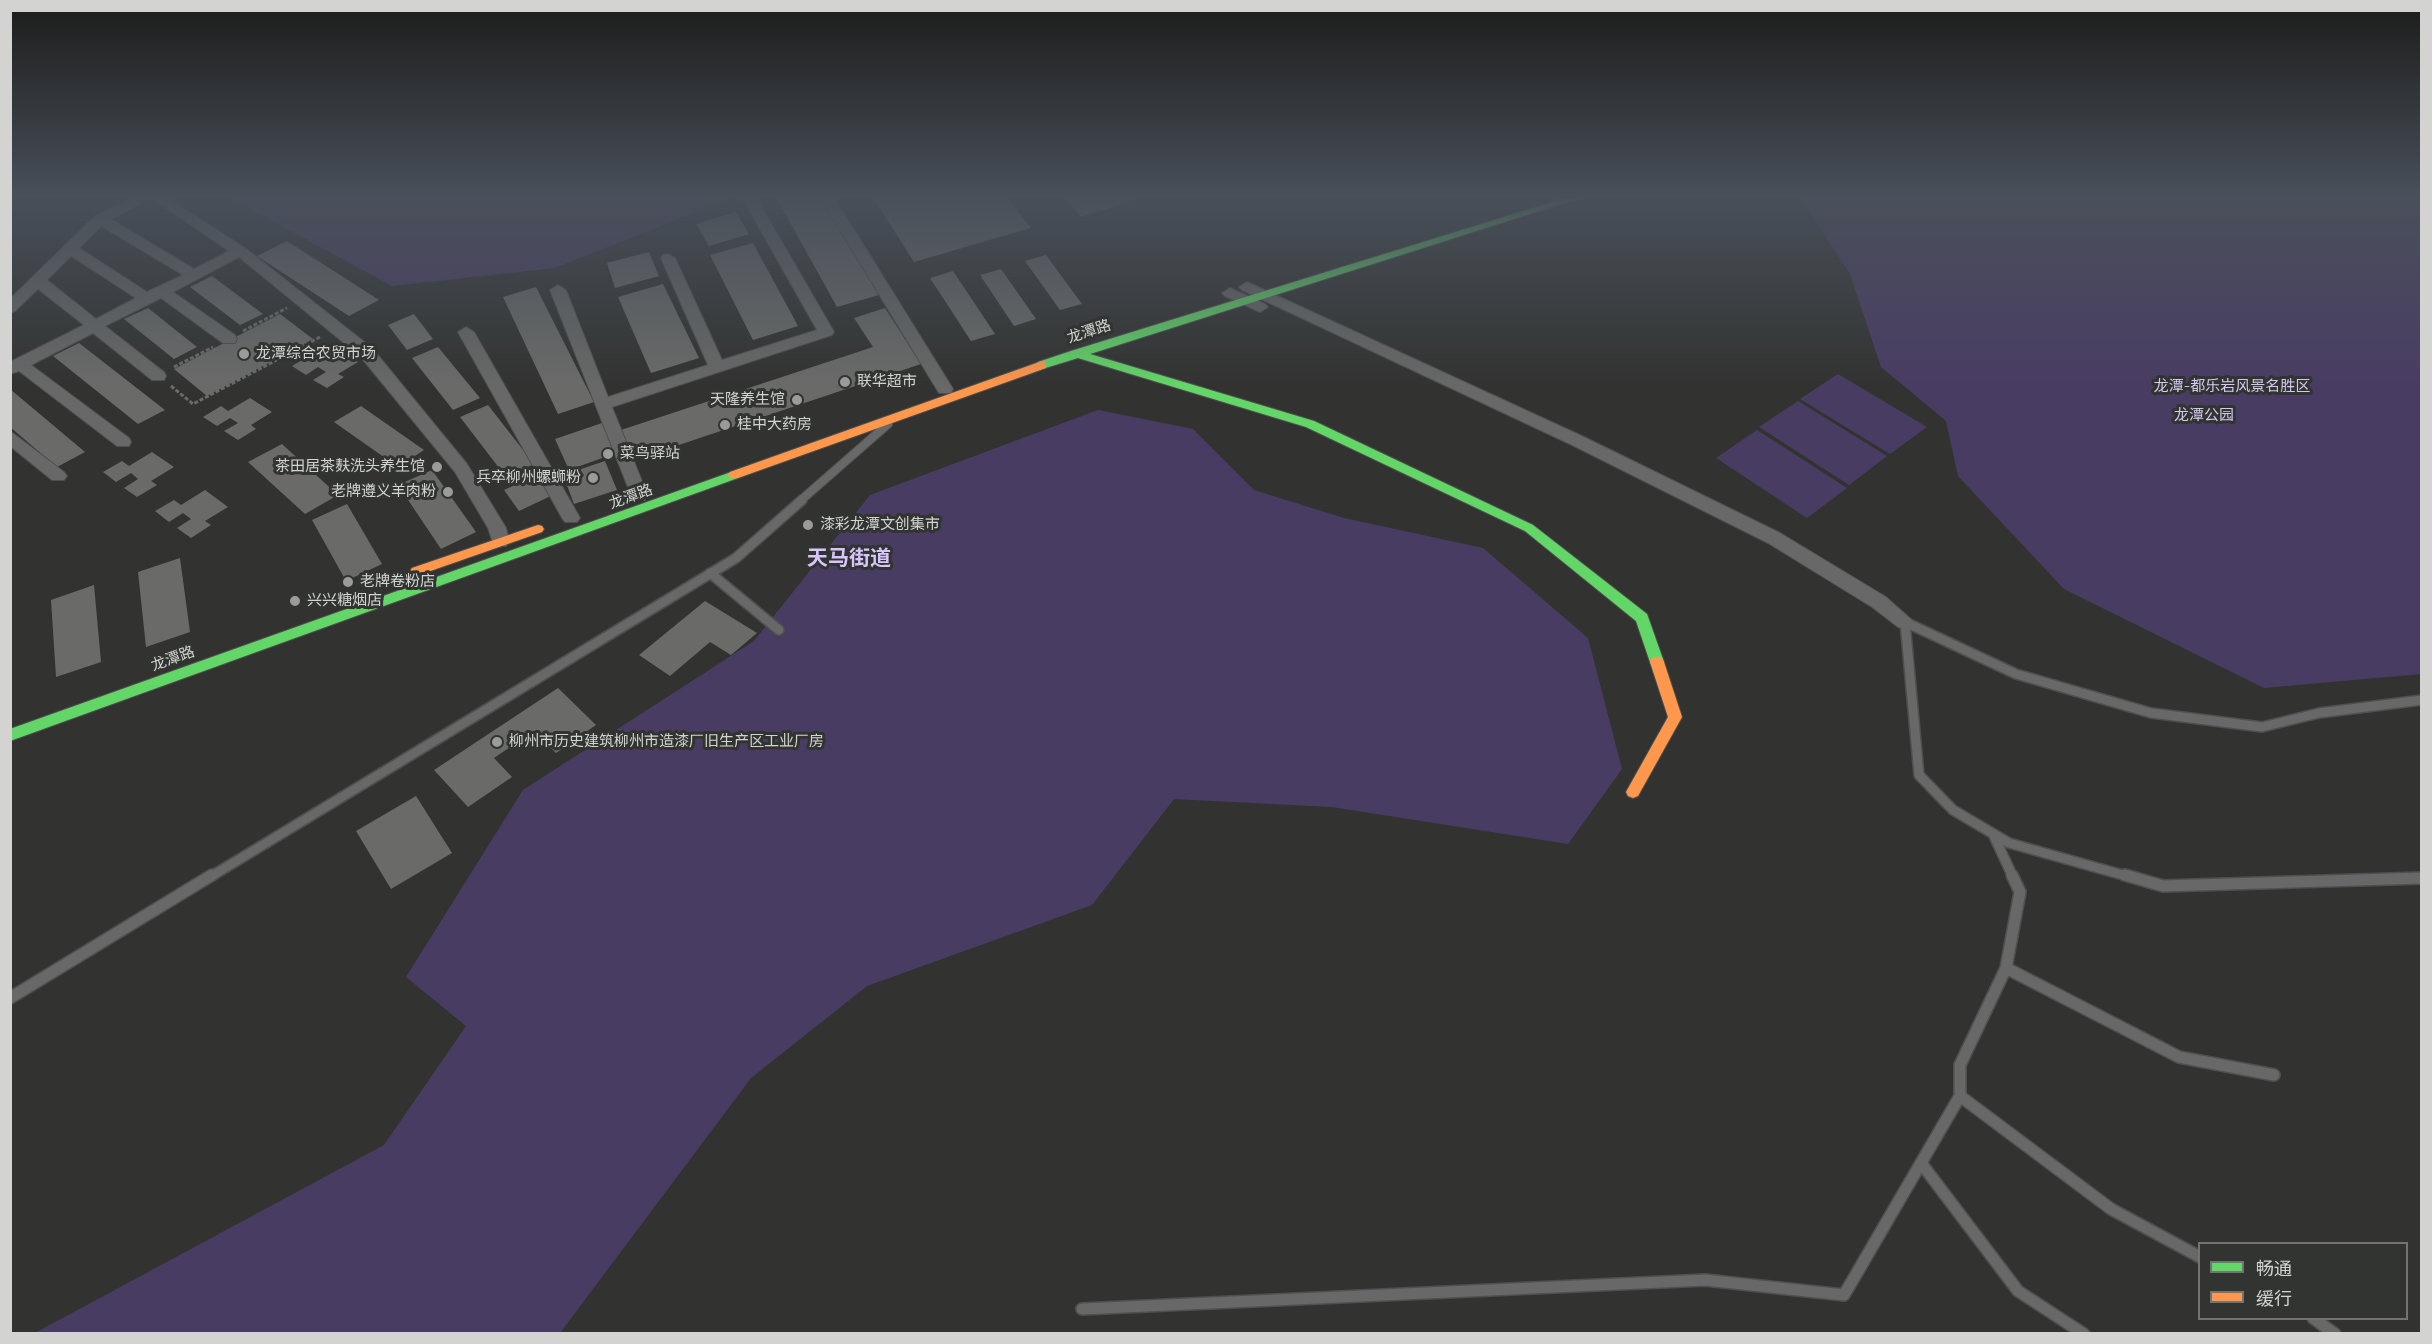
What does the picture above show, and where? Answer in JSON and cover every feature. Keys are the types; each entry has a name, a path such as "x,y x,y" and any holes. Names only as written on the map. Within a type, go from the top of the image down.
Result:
{"street":[{"path":"10,308 56,262"},
{"path":"90,262 147,299"},
{"path":"172,262 194,275"},
{"path":"123,442 15,367 219,262"},
{"path":"253,262 366,352 461,468 497,528 500,541"},
{"path":"670,262 717,368"},
{"path":"603,404 826,332 786,262"},
{"path":"866,262 945,390"},
{"path":"1264,295 1309,275 1348,262"},
{"path":"1241,294 1355,262"},
{"path":"38,281 158,376"},
{"path":"558,290 639,496"},
{"path":"162,291 229,339"},
{"path":"1241,294 1264,295 1578,441 1774,538 1879,602 1905,622"},
{"path":"1241,294 1540,437 1578,441"},
{"name":"龙潭路","path":"400,577 945,390 1059,348 1241,294"},
{"name":"龙潭路","path":"10,735 1241,294"},
{"path":"466,332 560,522"},
{"path":"1059,348 1310,424 1529,528 1642,618 1675,717 1633,792"},
{"path":"10,437 58,476"}],"lane":[{"path":"10,998 736,558 895,419"},
{"path":"710,573 779,630"},
{"path":"1905,622 2016,674 2151,713 2262,727 2319,713 2421,700"},
{"path":"1905,622 1919,775 1953,810 2009,843 2163,886 2421,878"},
{"path":"1082,1309 1705,1280 1844,1295 1960,1096 1960,1065 2006,968 2020,892 1993,834"},
{"path":"2006,968 2179,1057 2274,1075"},
{"path":"1960,1096 2111,1209 2198,1256"},
{"path":"1921,1163 2018,1291 2084,1334"},
{"path":"2316,1320 2335,1334"}],"path":[{"path":"158,376 193,404 336,328"}],"green space":[{"path":"347,262 571,262 555,268 392,286"},
{"name":"龙潭-都乐岩风景名胜区","path":"1842,262 2421,262 2421,674 2264,688 2064,589 1958,476 1946,421 1881,367 1850,274"},
{"path":"1838,374 1927,427 1890,454 1800,399"},
{"path":"1798,401 1887,456 1849,485 1759,427"},
{"path":"1098,410 1193,429 1254,490 1344,518 1483,548 1588,638 1622,769 1568,844 1332,807 1174,799 1092,905 867,986 751,1078 560,1333 33,1334 384,1145 466,1026 406,977 523,790 754,641 870,495"},
{"path":"1757,430 1847,488 1807,518 1716,458"}],"building":[{"path":"266,262 319,262 379,300 349,316"},
{"path":"653,262 659,276 615,288 607,263"},
{"path":"713,262 763,262 798,326 753,340"},
{"path":"812,262 859,262 879,295 837,307"},
{"path":"1026,262 1051,262 1082,304 1060,310"},
{"path":"1001,269 1036,319 1014,326 980,275"},
{"path":"953,271 995,334 971,341 930,278"},
{"path":"212,276 263,314 240,325 190,287"},
{"path":"663,284 699,358 651,373 618,297"},
{"path":"536,287 594,402 558,414 503,297"},
{"path":"148,308 197,347 174,359 124,319"},
{"path":"885,308 921,364 634,460 621,430 873,347 854,318"},
{"name":"龙潭综合农贸市场","path":"280,314 313,339 207,396 174,369"},
{"path":"414,314 433,339 407,350 388,325"},
{"path":"79,343 165,410 138,424 53,356"},
{"path":"438,347 480,398 453,410 412,358"},
{"path":"336,348 358,362 338,374 344,377 327,388 313,380 326,372 318,367 306,375 292,366 309,356 315,360"},
{"path":"10,389 85,452 57,467 10,427"},
{"path":"250,398 272,412 251,425 256,429 238,440 224,431 238,423 230,418 217,426 203,417 221,406 228,411"},
{"path":"488,405 534,464 506,477 460,417"},
{"path":"361,406 424,450 398,467 334,422"},
{"path":"602,423 616,453 569,470 555,439"},
{"path":"282,444 338,495 305,514 248,462"},
{"path":"152,452 174,467 151,481 157,485 137,497 124,488 138,479 131,473 116,482 103,472 122,461 129,466"},
{"path":"605,461 617,490 574,504 563,475"},
{"path":"432,470 476,532 441,549 398,485"},
{"path":"539,474 555,494 519,511 504,490"},
{"path":"205,490 228,507 205,521 211,525 191,538 177,528 191,519 183,513 169,522 155,511 174,500 181,505"},
{"path":"347,504 382,564 346,581 312,520"},
{"path":"180,558 190,632 146,647 138,572"},
{"path":"94,585 101,662 56,677 51,600"},
{"path":"705,601 757,633 731,655 710,642 670,676 639,655"},
{"name":"柳州市历史建筑柳州市造漆厂旧生产区工业厂房","path":"558,688 596,725 556,753 534,731 494,758 512,777 468,807 434,770"},
{"path":"416,796 452,853 391,889 356,831"}],"traffic: fast":[{"path":"1042,365 1372,262"},
{"path":"1075,353 1310,424 1529,528 1642,618 1657,662"},
{"path":"10,735 734,475"}],"traffic: slow":[{"path":"734,475 1042,365"},
{"path":"416,571 538,529"},
{"path":"1633,792 1675,717 1657,662"}],"place":[{"name":"龙潭综合农贸市场","path":"244,354"},
{"name":"联华超市","path":"845,382"},
{"name":"天隆养生馆","path":"797,400"},
{"name":"桂中大药房","path":"725,425"},
{"name":"菜鸟驿站","path":"608,454"},
{"name":"茶田居茶麸洗头养生馆","path":"437,467"},
{"name":"兵卒柳州螺蛳粉","path":"593,478"},
{"name":"老牌遵义羊肉粉","path":"448,492"},
{"name":"漆彩龙潭文创集市","path":"808,525"},
{"name":"老牌卷粉店","path":"348,582"},
{"name":"兴兴糖烟店","path":"295,601"},
{"name":"柳州市历史建筑柳州市造漆厂旧生产区工业厂房","path":"497,742"}],"district":[{"name":"天马街道","path":"849,559"}],"park label":[{"name":"龙潭公园","path":"2204,416"}]}
